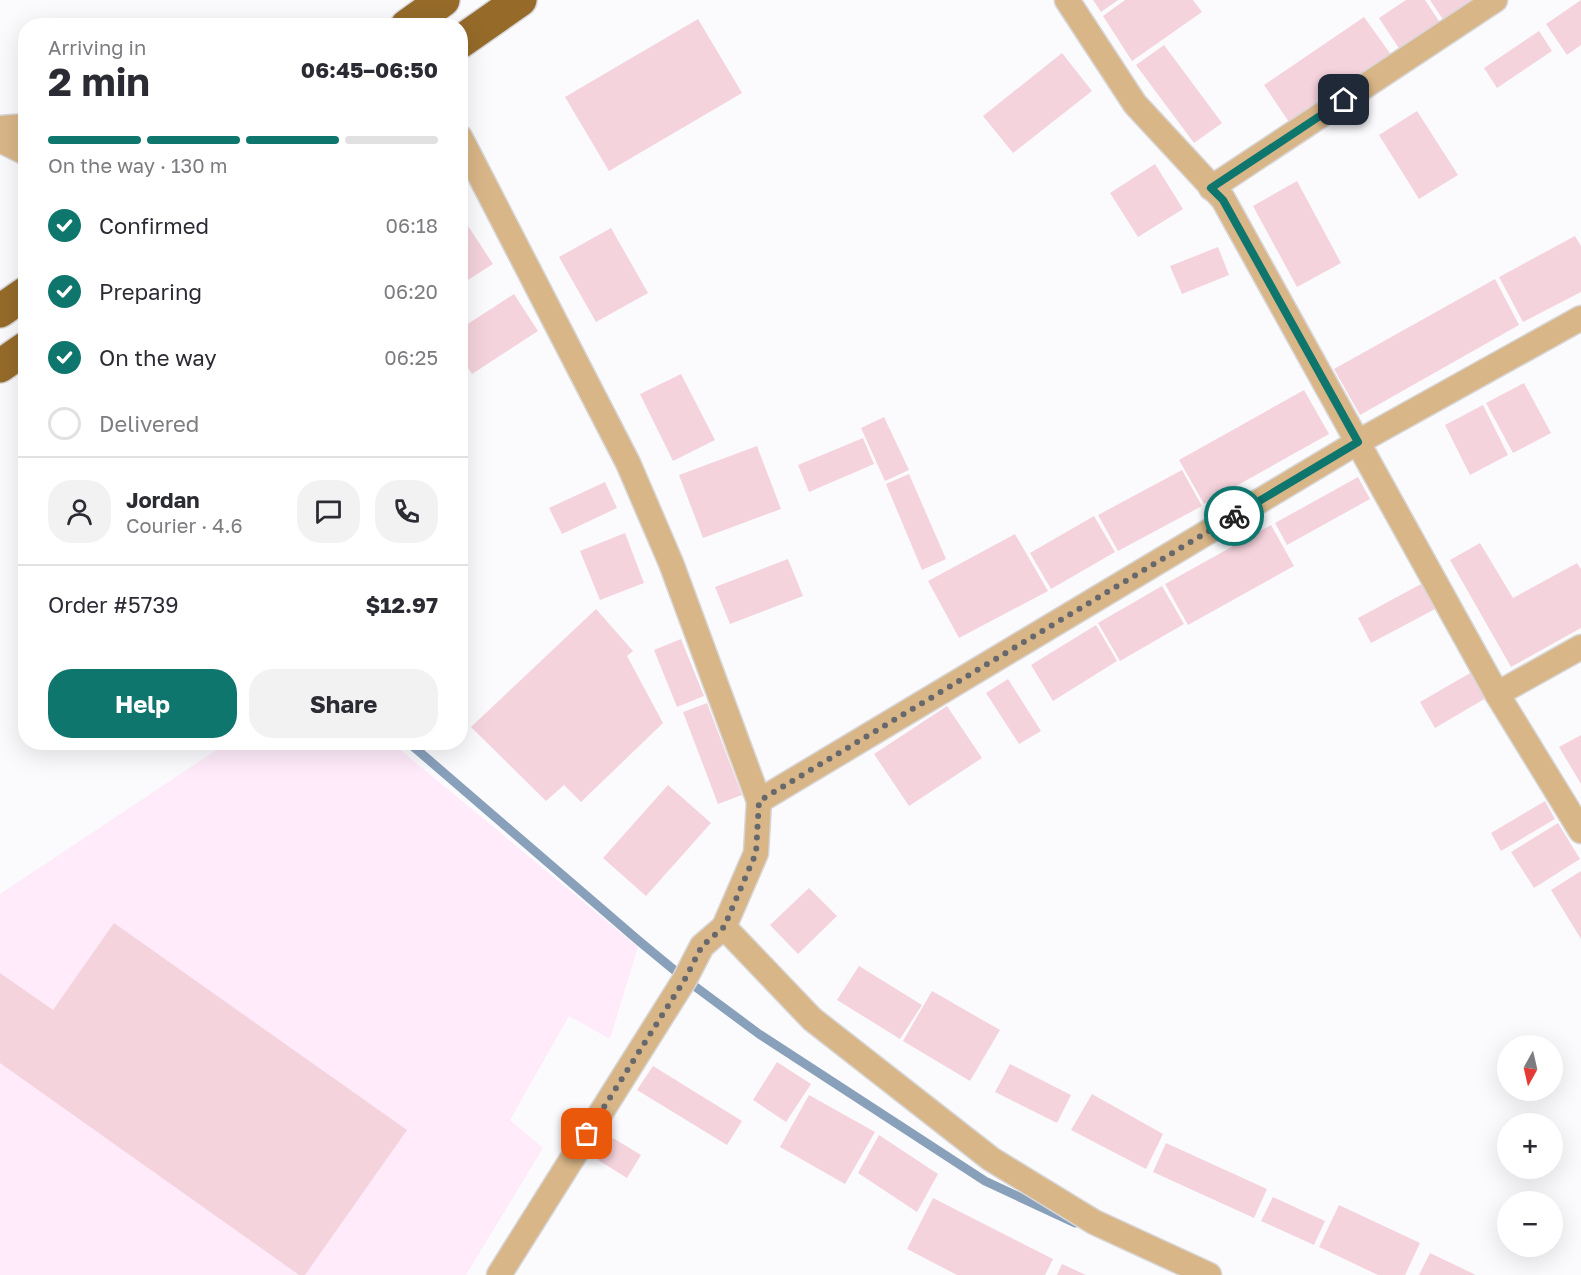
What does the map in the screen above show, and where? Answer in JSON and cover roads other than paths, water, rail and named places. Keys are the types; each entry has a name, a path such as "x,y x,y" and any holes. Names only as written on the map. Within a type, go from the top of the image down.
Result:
{"highway":[{"path":"418,18 443,0"},
{"path":"468,36 520,0"},
{"path":"0,311 18,299"},
{"path":"0,366 18,354"}],"street":[{"path":"1067,0 1134,104 1223,200 1497,694 1581,831"},
{"path":"1211,188 1495,0"},
{"path":"0,128 18,127"},
{"path":"0,140 18,149"},
{"path":"468,153 628,463 671,563 759,801 756,853 724,927 702,946 685,979 500,1275"},
{"path":"759,801 1358,442 1581,318"},
{"path":"1497,694 1581,647"},
{"path":"724,927 812,1018 991,1160 1094,1222 1209,1275"}],"waterway":[{"path":"417,750 639,941 685,979 759,1034 985,1181 1075,1223"}]}
